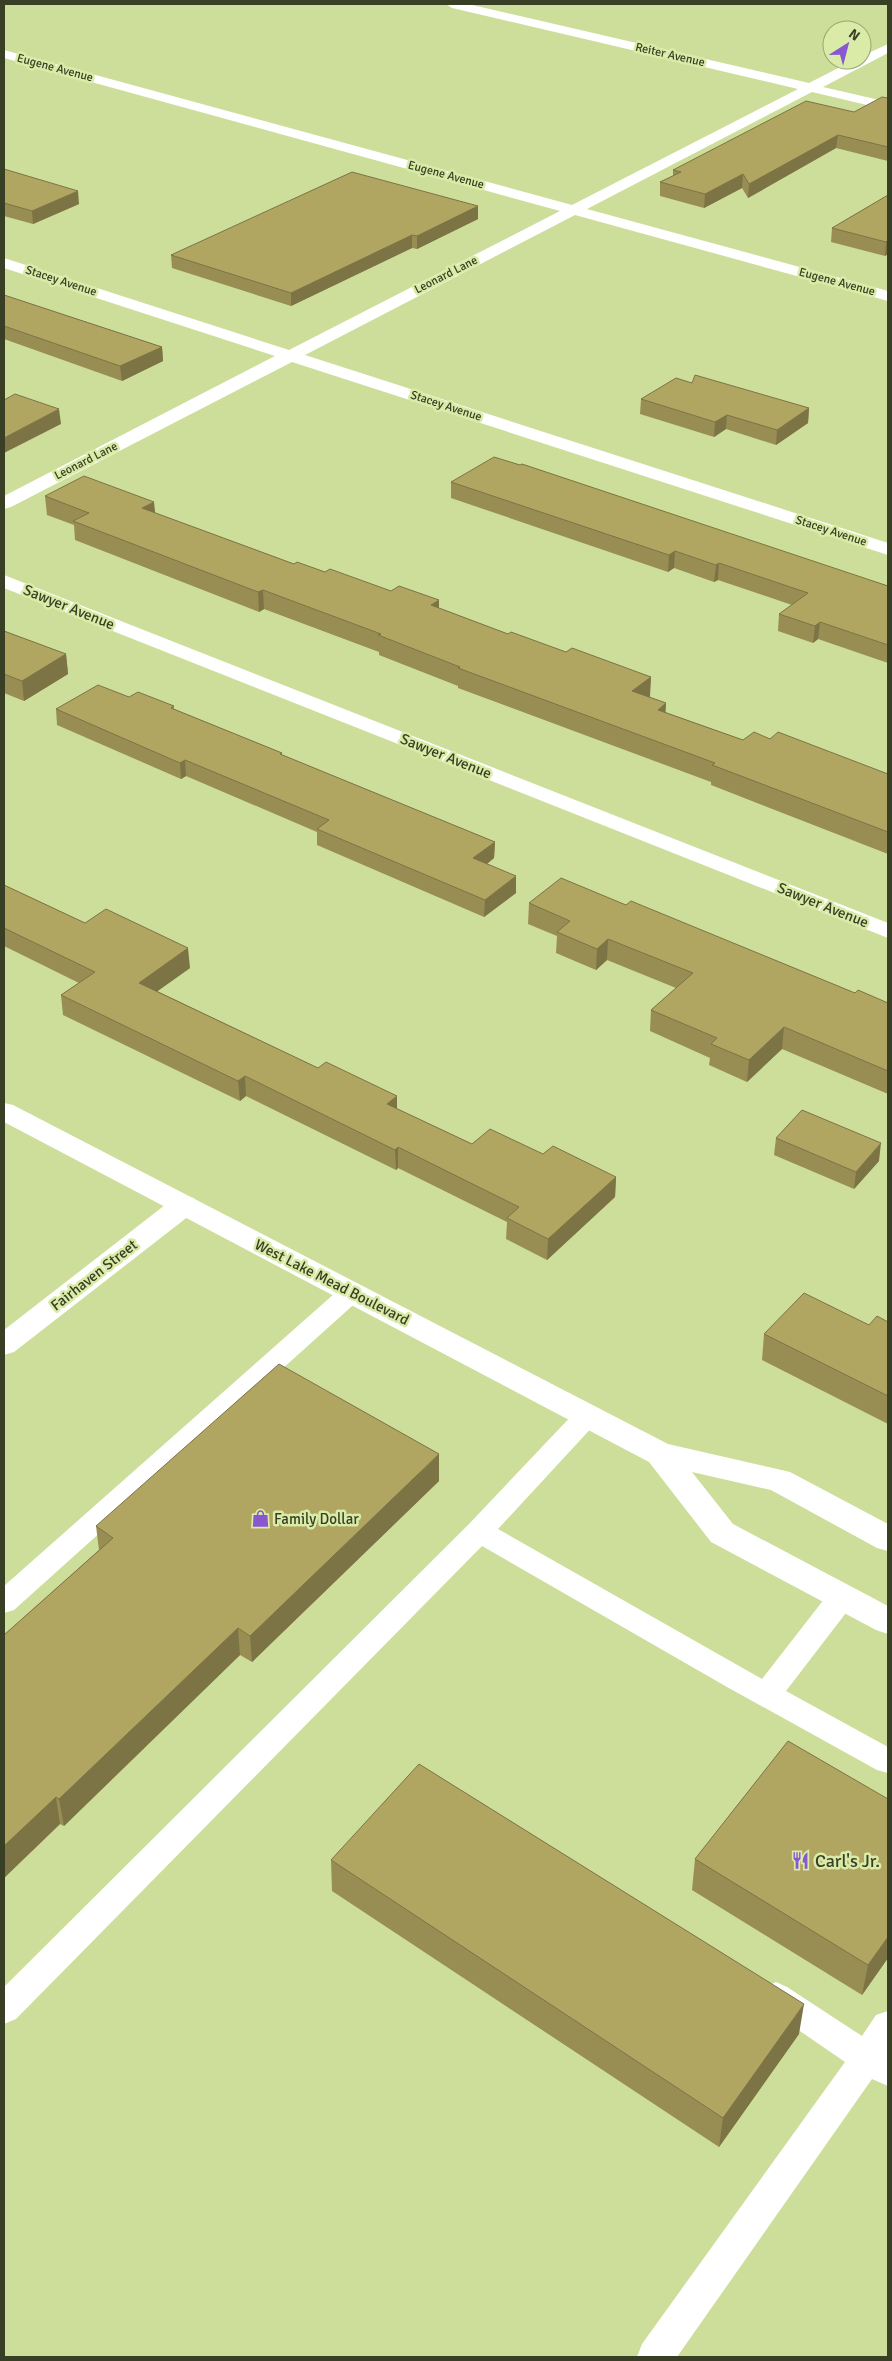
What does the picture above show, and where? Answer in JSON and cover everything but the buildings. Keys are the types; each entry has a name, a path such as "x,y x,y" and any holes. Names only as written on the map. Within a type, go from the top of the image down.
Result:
{"street":[{"name":"Reiter Avenue","path":"452,4 888,106"},
{"name":"Leonard Lane","path":"4,503 888,48"},
{"name":"Eugene Avenue","path":"4,54 888,296"},
{"name":"Stacey Avenue","path":"4,263 888,549"},
{"name":"Sawyer Avenue","path":"4,581 888,931"},
{"name":"West Lake Mead Boulevard","path":"4,1111 660,1454 779,1480 888,1539"},
{"name":"Fairhaven Street","path":"4,1345 184,1205"},
{"name":"West Lake Mead Boulevard","path":"660,1454 722,1533 888,1621"}],"lane":[{"path":"4,1602 352,1292"},
{"path":"4,2009 478,1531 587,1416"},
{"path":"478,1531 888,1761"},
{"path":"766,1694 842,1597"},
{"path":"752,1980 878,2065"},
{"path":"655,2357 878,2065 888,2026"}],"place":[{"name":"Family Dollar","path":"260,1519"},
{"name":"Carl's Jr.","path":"801,1861"}]}
